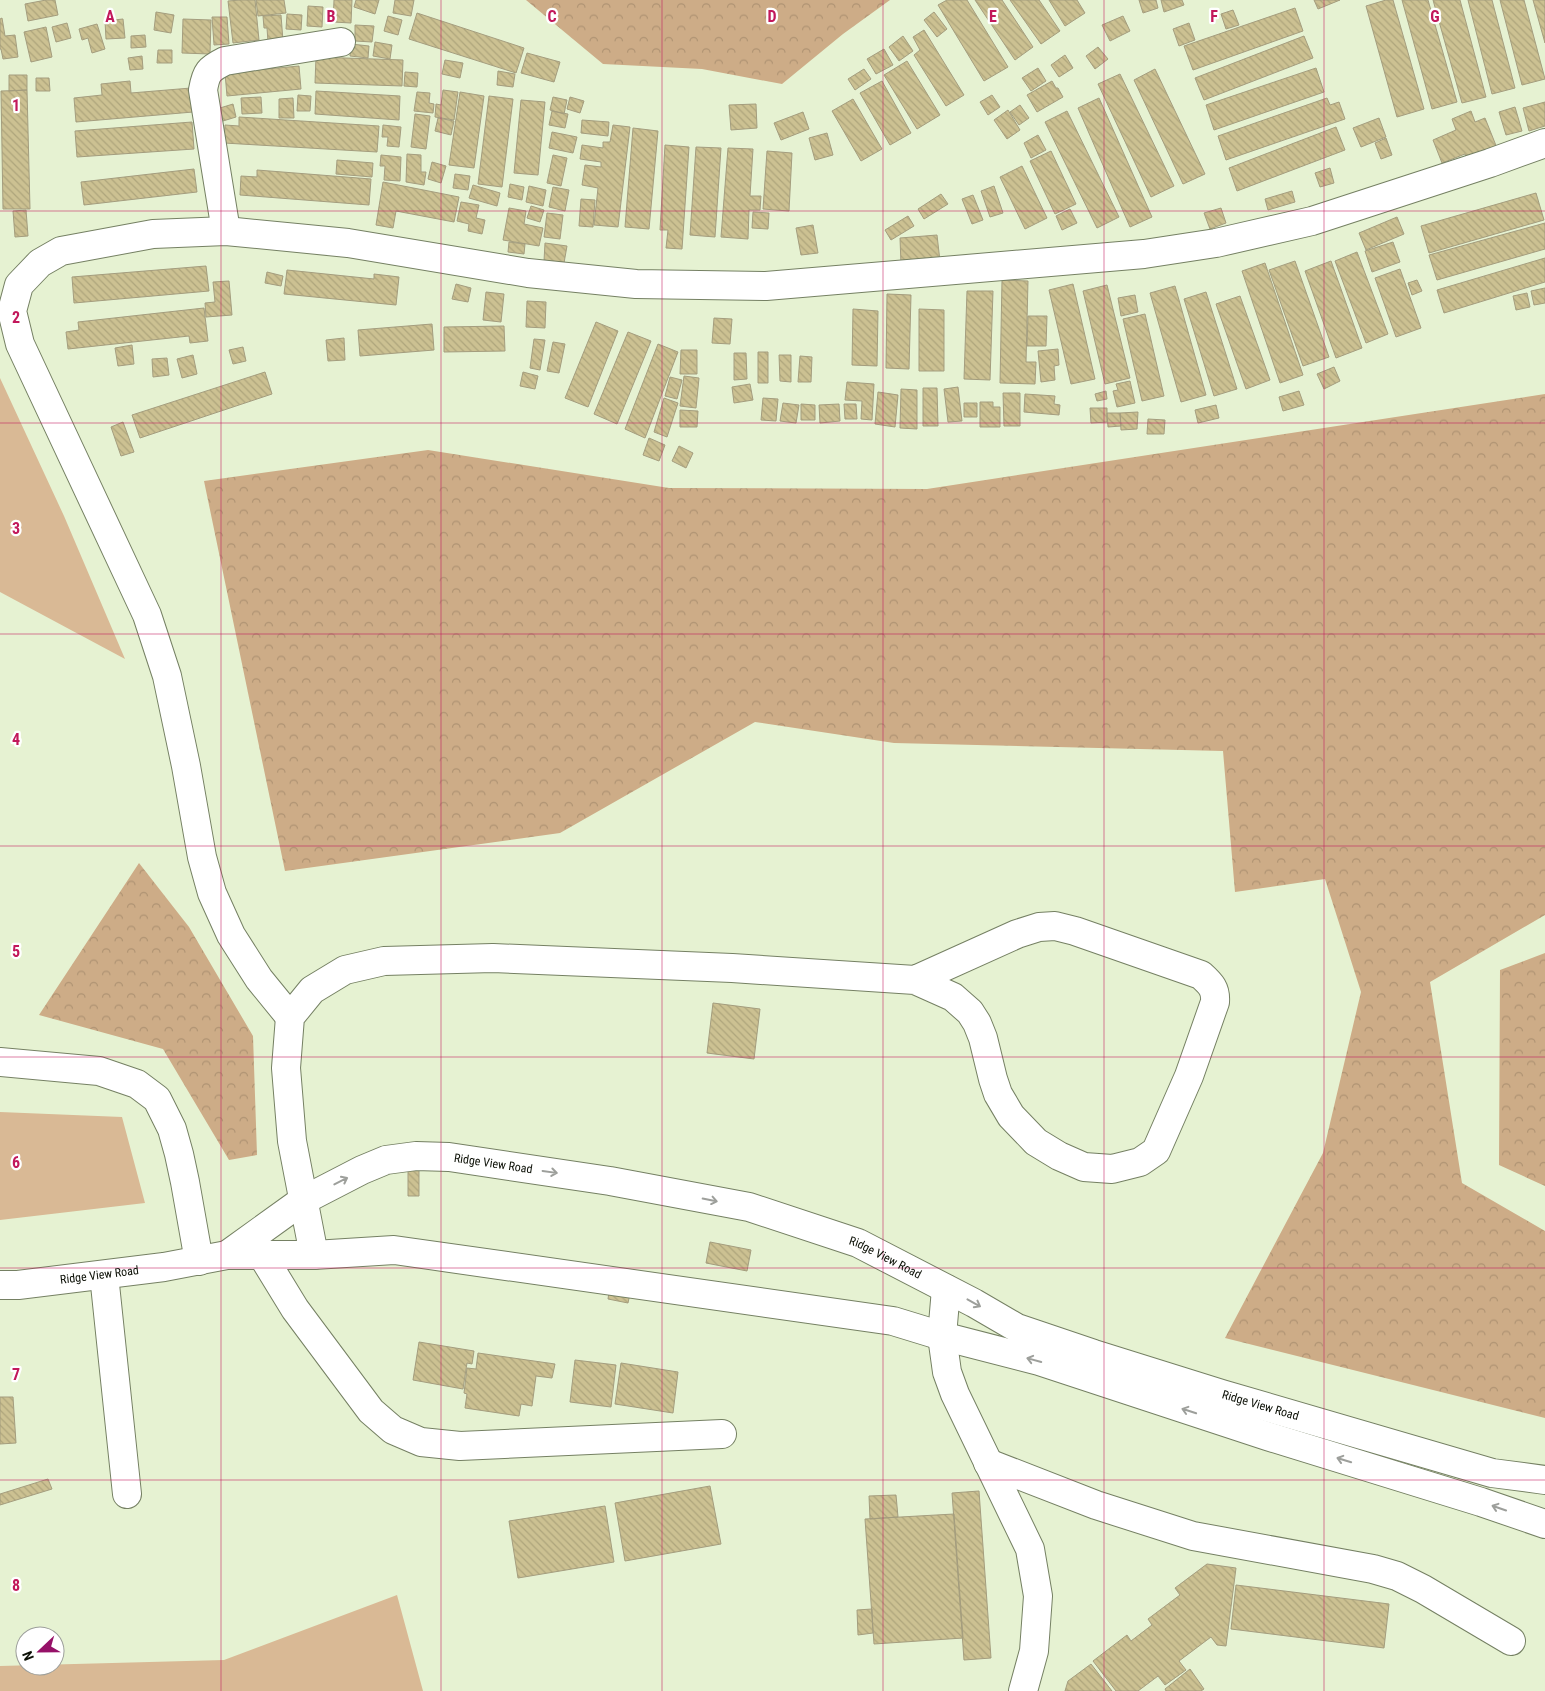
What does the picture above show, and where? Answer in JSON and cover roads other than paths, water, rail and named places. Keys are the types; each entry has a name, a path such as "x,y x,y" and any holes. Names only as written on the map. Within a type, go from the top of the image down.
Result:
{"street":[{"path":"226,231 203,90 206,75 213,67 225,61 341,42"},
{"path":"290,1017 259,979 230,936 212,893 202,857 186,766 167,676 147,615 20,344 12,311 19,286 40,264 61,251 153,234 226,231 348,243 528,273 636,284 766,286 1144,254 1216,244 1312,221 1490,164 1545,143"},
{"path":"314,1255 302,1201 292,1141 286,1068 290,1017 312,990 345,970 384,961 493,958 732,968 915,980 953,997 970,1012 983,1038 998,1094 1011,1116 1036,1142 1058,1156 1084,1167 1112,1169 1140,1162 1156,1151 1189,1076 1215,1002 1216,993 1212,984 1201,975 1075,931 1055,926 1039,927 1017,934 915,980"},
{"path":"0,1062 99,1071 138,1084 157,1098 172,1129 179,1154 186,1182 199,1261"},
{"name":"Ridge View Road","path":"256,1246 302,1201 362,1170 386,1160 416,1156 449,1157 610,1181 749,1207 858,1243 1017,1328 1222,1394 1492,1473 1545,1480"},
{"path":"256,1246 295,1309 371,1411 393,1430 421,1442 460,1446 722,1434"},
{"name":"Ridge View Road","path":"0,1285 18,1285 164,1267 227,1255 256,1246 314,1255 394,1250 893,1321 942,1336 1039,1361 1545,1524"},
{"path":"104,1274 127,1494"},
{"path":"946,1289 942,1336 947,1372 954,1394 1030,1549 1038,1596 1034,1651 1023,1691"},
{"path":"988,1463 1096,1505 1193,1536 1373,1568 1398,1576 1511,1641"}]}
